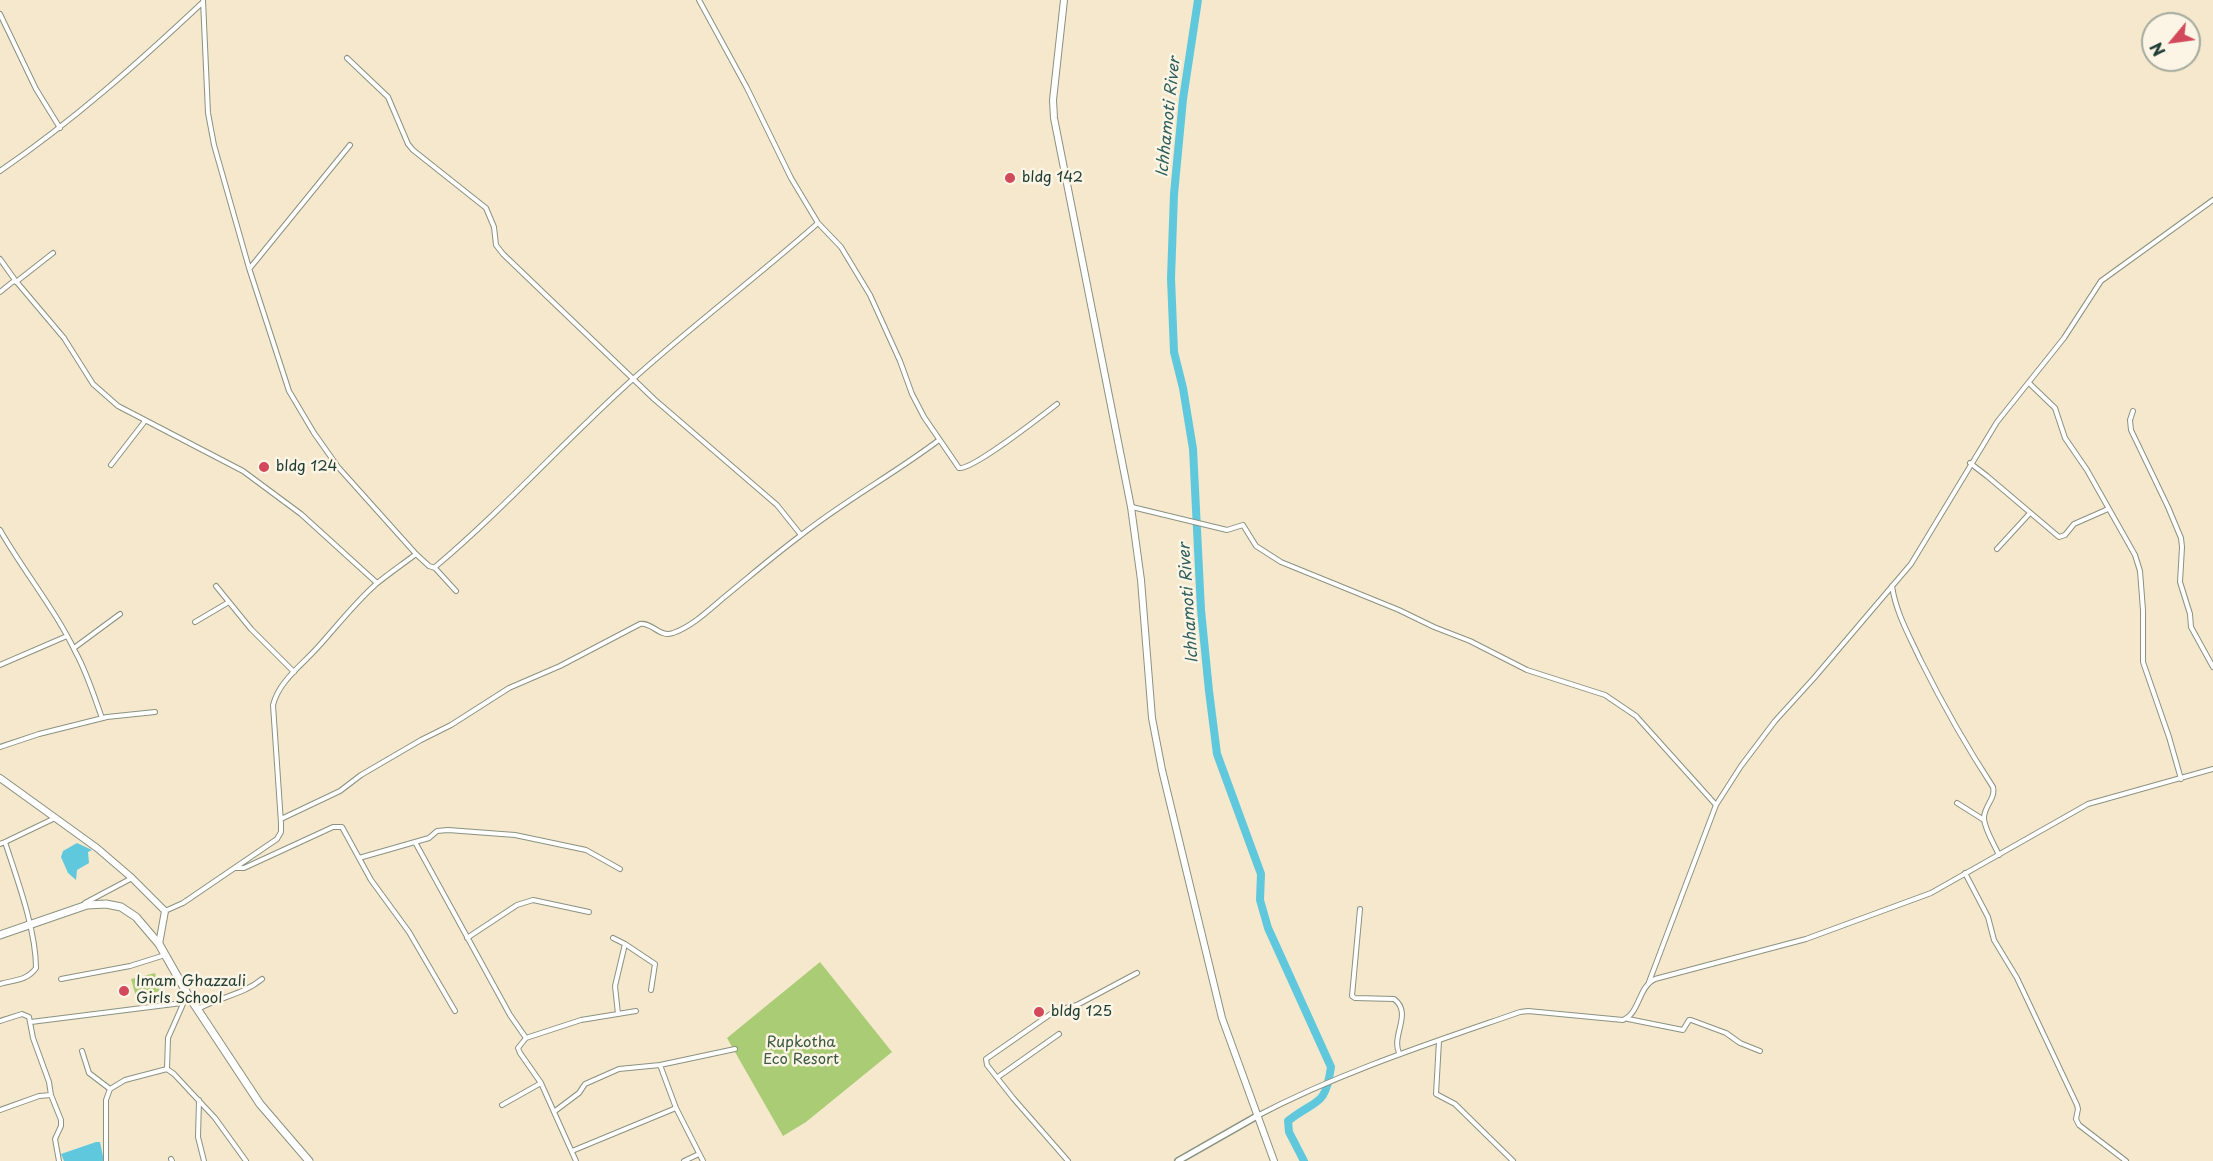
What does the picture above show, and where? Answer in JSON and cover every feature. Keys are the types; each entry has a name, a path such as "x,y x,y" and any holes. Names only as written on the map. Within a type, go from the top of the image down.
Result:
{"highway":[{"path":"0,935 78,907 106,904 121,907 136,916 159,944 188,994 260,1104 309,1161"}],"main road":[{"path":"1064,0 1054,90 1054,118 1131,507 1141,580 1152,718 1222,1018 1274,1161"},
{"path":"0,778 97,848 165,911 159,944"}],"street":[{"path":"699,0 747,88 791,178 818,223 841,247 870,296 900,361 912,394 939,440 959,468 963,470 991,452 1058,404"},
{"path":"0,171 60,128 124,76 203,1"},
{"path":"203,1 208,113 212,134 249,268 283,378 308,424 338,467 416,554 429,566 435,568 456,591"},
{"path":"0,14 36,89 60,128"},
{"path":"348,58 388,98 408,144 413,150 486,208 494,227 496,245 503,254 633,379 777,505 801,535"},
{"path":"249,268 350,146"},
{"path":"1627,1019 1648,982 1716,804 1741,766 1775,721 1911,564 1997,422 2064,338 2101,281 2213,200"},
{"path":"435,568 633,379 718,305 777,260 818,223"},
{"path":"0,292 53,253"},
{"path":"0,259 64,338 93,384 118,406 243,471 309,521 377,583"},
{"path":"2029,383 2055,408 2065,438 2079,456 2135,555 2140,571 2143,610 2143,662 2181,779"},
{"path":"2133,411 2130,420 2131,430 2181,538 2180,582 2190,614 2191,627 2213,667"},
{"path":"111,465 145,421"},
{"path":"281,819 340,791 362,775 451,725 509,688 560,666 640,624 645,624 664,634 675,633 704,614 839,507 901,468 939,440"},
{"path":"1970,464 2051,531 2062,537 2074,524 2108,509"},
{"path":"1131,507 1227,530 1243,525 1256,546 1281,562 1470,641 1527,670 1605,695 1636,716 1716,804"},
{"path":"1997,549 2030,513"},
{"path":"0,530 74,648 102,718"},
{"path":"165,911 183,903 277,839 281,832 281,819 273,705 276,694 377,583 416,554"},
{"path":"216,586 251,629 294,672"},
{"path":"1892,586 1896,609 1926,670 1959,734 1993,787 1994,794 1984,820 1999,855"},
{"path":"195,622 229,602"},
{"path":"74,648 120,614"},
{"path":"0,665 67,636"},
{"path":"0,747 39,734 102,718 155,712"},
{"path":"1648,982 1806,939 1931,893 2088,804 2213,769"},
{"path":"1957,802 1984,820"},
{"path":"0,844 55,818"},
{"path":"235,868 244,868 337,826 342,827 371,880 409,932 455,1011"},
{"path":"359,858 429,838 437,831 448,830 515,835 586,850 620,869"},
{"path":"0,984 22,980 34,971 36,961 30,924 5,842"},
{"path":"415,842 510,1015 526,1038"},
{"path":"1965,873 1985,910 1994,940 2017,978 2070,1088 2078,1109 2076,1117 2079,1125 2126,1161"},
{"path":"78,907 132,878"},
{"path":"467,938 517,905 533,900 589,912"},
{"path":"1360,909 1352,996 1355,999 1394,999 1399,1003 1403,1013 1398,1039 1399,1053"},
{"path":"613,938 655,964 651,990"},
{"path":"618,1014 615,986 625,944"},
{"path":"61,979 130,966 165,955"},
{"path":"1068,1161 1012,1098 985,1062 987,1057 1054,1011 1077,1005 1137,973"},
{"path":"198,1009 219,998 248,991 262,979"},
{"path":"188,994 168,1038 167,1069 200,1100 246,1161"},
{"path":"31,1022 182,1003"},
{"path":"576,1161 541,1083 518,1048 526,1038 581,1020 636,1011"},
{"path":"1178,1161 1301,1094 1399,1053 1520,1012 1617,1021 1627,1019 1681,1030 1691,1020 1726,1033 1740,1043 1760,1051"},
{"path":"0,1020 26,1014 31,1022 33,1038 50,1082 51,1095 61,1120 61,1126 55,1138 59,1161"},
{"path":"998,1077 1059,1034"},
{"path":"1439,1041 1436,1094 1455,1104 1513,1161"},
{"path":"555,1111 579,1093 585,1084 619,1069 660,1065 735,1049"},
{"path":"82,1051 89,1073 110,1089"},
{"path":"660,1065 676,1108 703,1161"},
{"path":"106,1161 106,1100 110,1089 124,1080 167,1069"},
{"path":"502,1105 541,1083"},
{"path":"0,1110 39,1096 51,1095"},
{"path":"200,1100 198,1137 204,1161"},
{"path":"572,1151 676,1108"},
{"path":"684,1161 699,1154"}],"green space":[{"name":"Rupkotha Eco Resort","path":"820,962 892,1052 806,1122 783,1136 727,1038"},
{"path":"155,973 160,991 136,997 131,979"}],"water":[{"path":"77,843 92,850 88,852 89,863 77,870 76,880 68,873 61,857 63,851"},
{"path":"100,1142 104,1161 64,1161 61,1154"}],"waterway":[{"name":"Ichhamoti River","path":"1198,0 1183,99 1174,194 1171,278 1174,352 1183,388 1193,449 1201,610 1217,754 1261,874 1260,900 1268,928 1331,1067 1326,1090 1322,1096 1288,1121 1289,1132 1304,1161"}],"place":[{"name":"bldg 142","path":"1010,178"},
{"name":"bldg 124","path":"264,467"},
{"name":"Imam Ghazzali Girls School","path":"124,991"},
{"name":"bldg 125","path":"1039,1012"}]}
